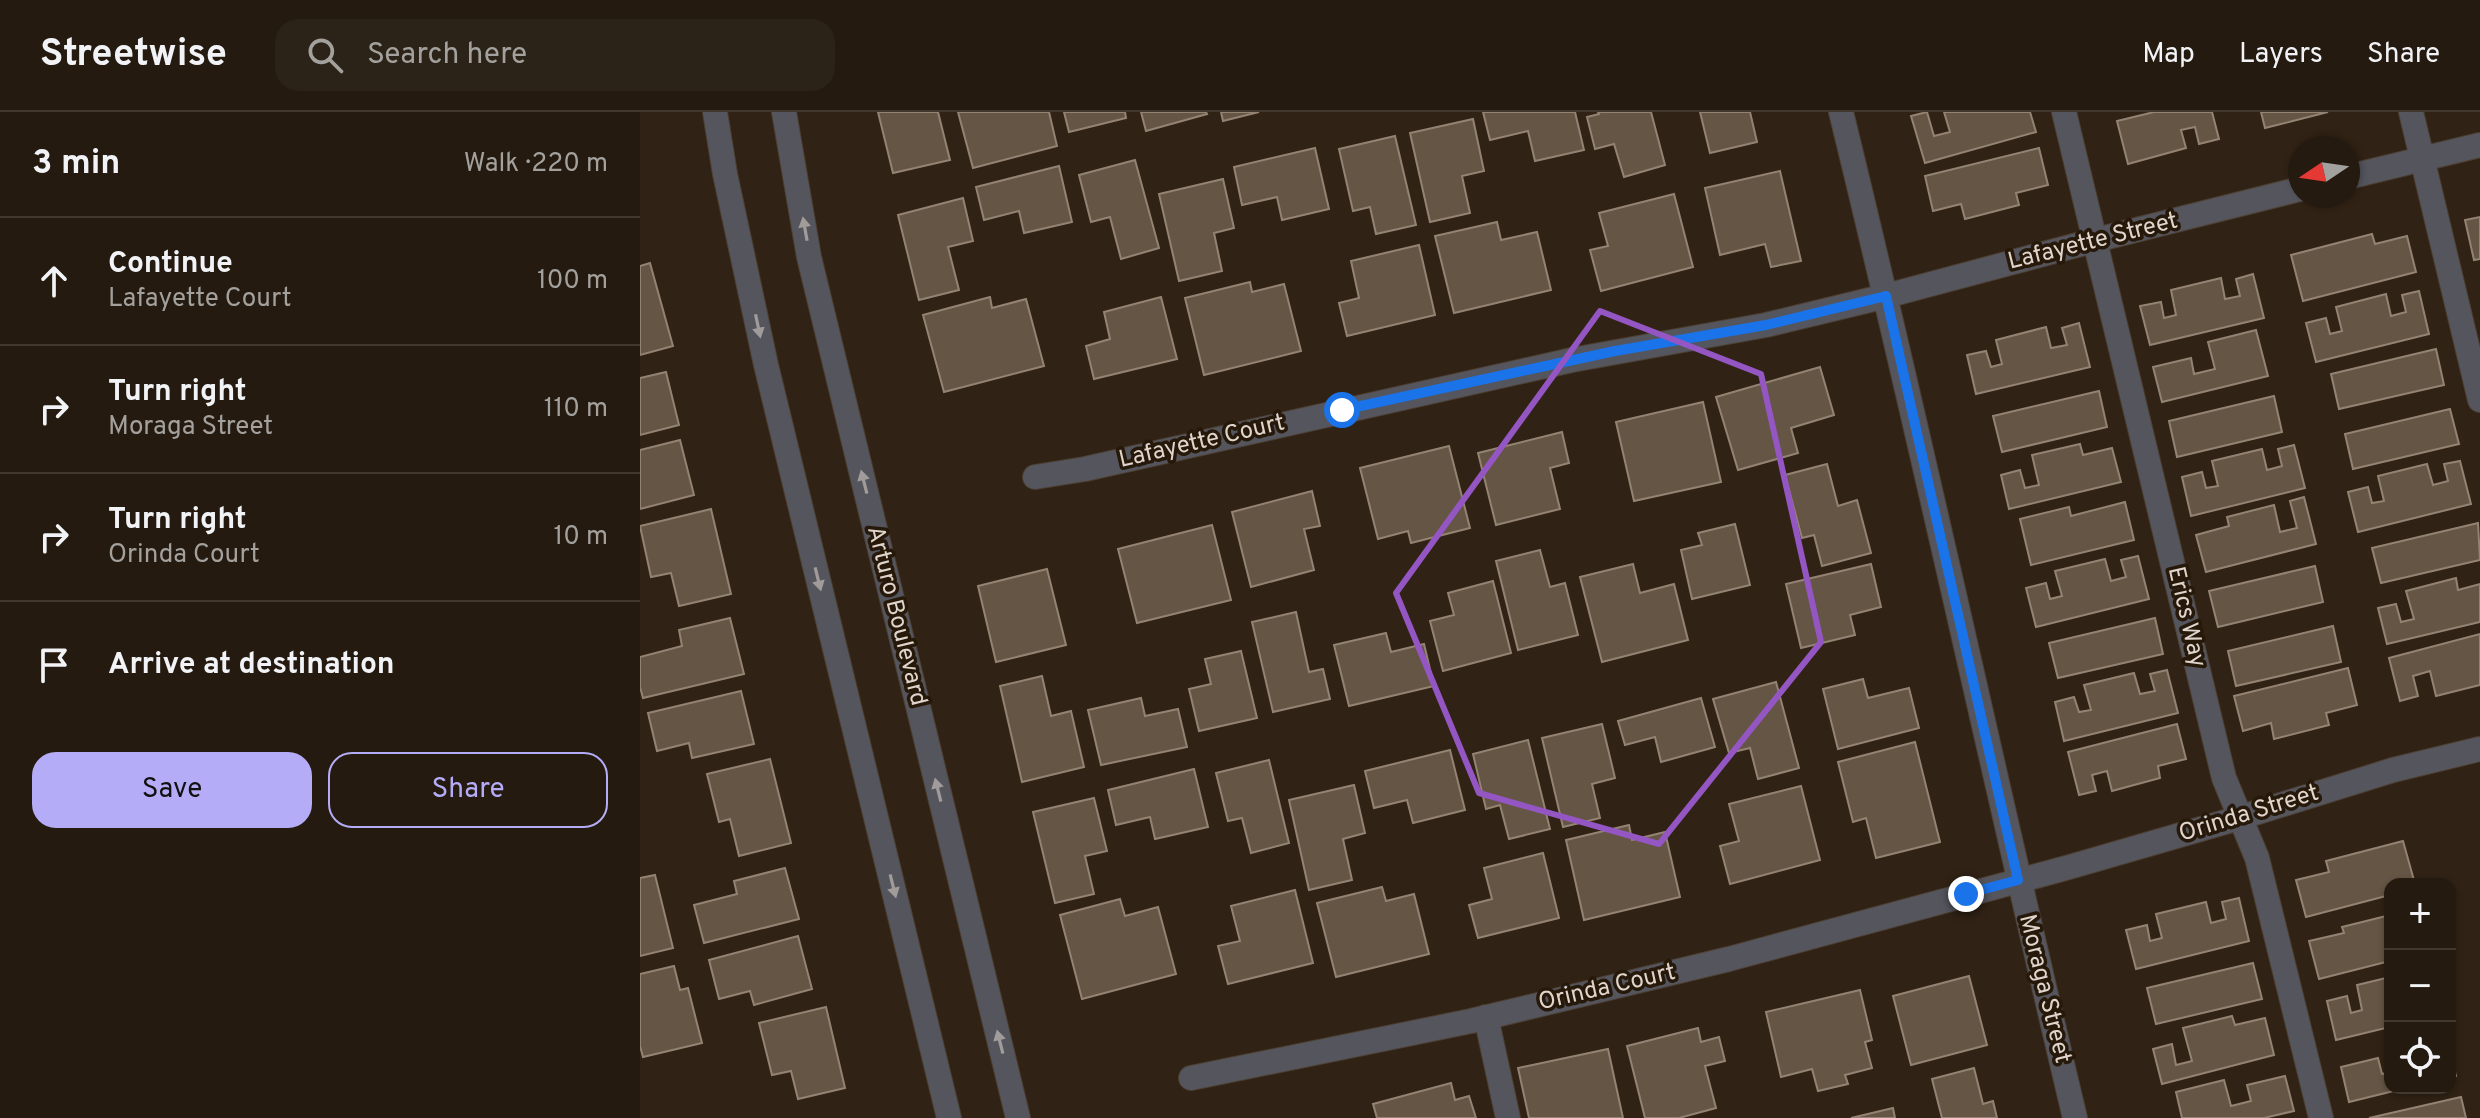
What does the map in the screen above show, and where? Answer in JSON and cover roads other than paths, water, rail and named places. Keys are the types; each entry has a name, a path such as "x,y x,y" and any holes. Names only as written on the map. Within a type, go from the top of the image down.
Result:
{"street":[{"path":"715,112 725,174 766,365 949,1118"},
{"name":"Arturo Boulevard","path":"784,112 809,257 1018,1118"},
{"name":"Moraga Street","path":"1841,112 2075,1118"},
{"name":"Erics Way","path":"2064,112 2224,778 2257,858 2321,1118"},
{"path":"2411,112 2480,400"},
{"path":"2360,174 2480,145"},
{"name":"Lafayette Street","path":"1886,296 2288,192"},
{"name":"Lafayette Court","path":"1035,477 1085,469 1572,360 1766,325 1886,296"},
{"name":"Orinda Street","path":"2018,880 2239,818 2393,770 2480,749"},
{"name":"Orinda Court","path":"1191,1078 1486,1017 1729,959 2018,880"},
{"path":"1486,1017 1508,1118"}]}
